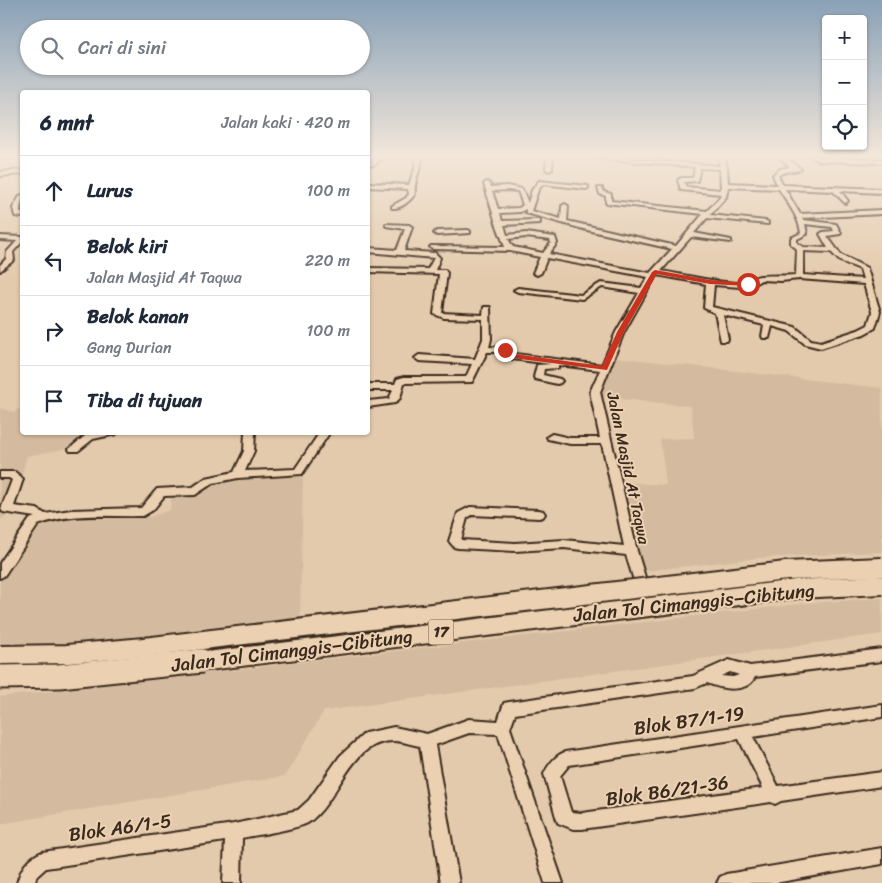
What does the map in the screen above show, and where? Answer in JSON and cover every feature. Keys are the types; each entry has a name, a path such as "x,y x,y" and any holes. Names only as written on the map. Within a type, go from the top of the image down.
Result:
{"highway":[{"name":"Jalan Tol Cimanggis–Cibitung","path":"0,655 67,654 144,647 786,571 882,567"},
{"name":"Jalan Tol Cimanggis–Cibitung","path":"0,677 59,676 139,668 770,592 882,585"}],"street":[{"path":"394,207 410,196"},
{"path":"491,196 504,237 510,249"},
{"path":"496,211 520,210 526,206 522,196"},
{"path":"533,196 528,212 676,248"},
{"path":"609,196 608,202 766,223"},
{"name":"Jalan Masjid At Taqwa","path":"642,587 631,552 595,392 620,332 654,274 723,196"},
{"path":"785,196 800,219 805,233 794,238 794,244 801,249 832,250"},
{"path":"841,196 845,201"},
{"path":"20,200 16,208 17,215 20,215"},
{"path":"564,222 565,206"},
{"path":"800,219 882,212"},
{"path":"800,219 834,225 838,234 823,234 832,250 844,262 863,268 876,312 872,326"},
{"path":"500,223 538,222"},
{"path":"388,225 409,227 400,251"},
{"path":"437,233 468,230 471,248"},
{"path":"688,234 729,241"},
{"path":"504,237 553,238 554,243 544,256 537,272"},
{"path":"0,238 20,239"},
{"path":"0,269 10,260 10,252 20,241"},
{"path":"433,247 510,249 654,274 740,285 748,284 760,278 781,279 799,277 868,282"},
{"path":"799,277 801,272 799,261 801,249"},
{"path":"370,250 418,252 437,256 432,271"},
{"path":"413,271 418,252"},
{"path":"370,270 432,271 443,273 438,314 444,316 487,313 487,339 469,380 400,380 395,398 392,401 370,404"},
{"path":"710,282 708,308 792,329 808,342 821,345 861,332 872,326 882,328"},
{"path":"518,290 582,297 600,285 644,291"},
{"path":"719,312 724,339"},
{"path":"766,336 768,324"},
{"path":"484,349 505,350 512,356 604,368"},
{"path":"418,358 478,362"},
{"path":"557,381 539,378 540,367 548,365 578,368 593,366"},
{"path":"370,387 398,387"},
{"path":"74,449 90,437 99,435"},
{"path":"238,475 249,451 250,435"},
{"path":"0,573 34,522 42,518 82,514 143,512 150,508 157,495 161,492 195,491 210,480 238,475 298,472 323,435"},
{"path":"552,437 570,441 606,441"},
{"path":"5,474 18,479 7,509 37,513 42,518"},
{"path":"539,514 470,511 462,516 455,541 458,544 515,547 564,544 631,552"},
{"path":"554,883 503,728 509,708 695,682 709,677 721,683 735,684 748,677 750,672 882,655"},
{"name":"Blok B7/1-19","path":"564,817 552,774 565,759 882,711"},
{"path":"450,883 427,741 469,726 503,728"},
{"path":"743,733 775,796"},
{"name":"Blok A6/1-5","path":"26,883 29,872 42,860 234,832 302,817 315,806 345,761 370,738 394,734 427,741"},
{"name":"Blok B6/21-36","path":"564,817 573,821 582,821 775,796 882,779"},
{"path":"232,883 234,832"},
{"path":"726,883 778,879 882,856"}],"shaded area":[{"path":"615,357 882,388 882,552 757,558 637,572 620,482 666,485 660,439 694,438 691,406 601,397"},
{"path":"0,408 14,412 20,408 20,435 80,435 82,446 27,456 13,507 0,519"},
{"path":"267,477 303,477 300,619 84,644 0,647 0,575 42,521 149,517 170,510 171,497 200,495 211,484"},
{"path":"882,598 882,634 324,711 285,776 0,824 0,697 807,603"}],"route":[{"path":"505,350 512,356 604,368 620,332 655,272 710,282 748,284"}]}
